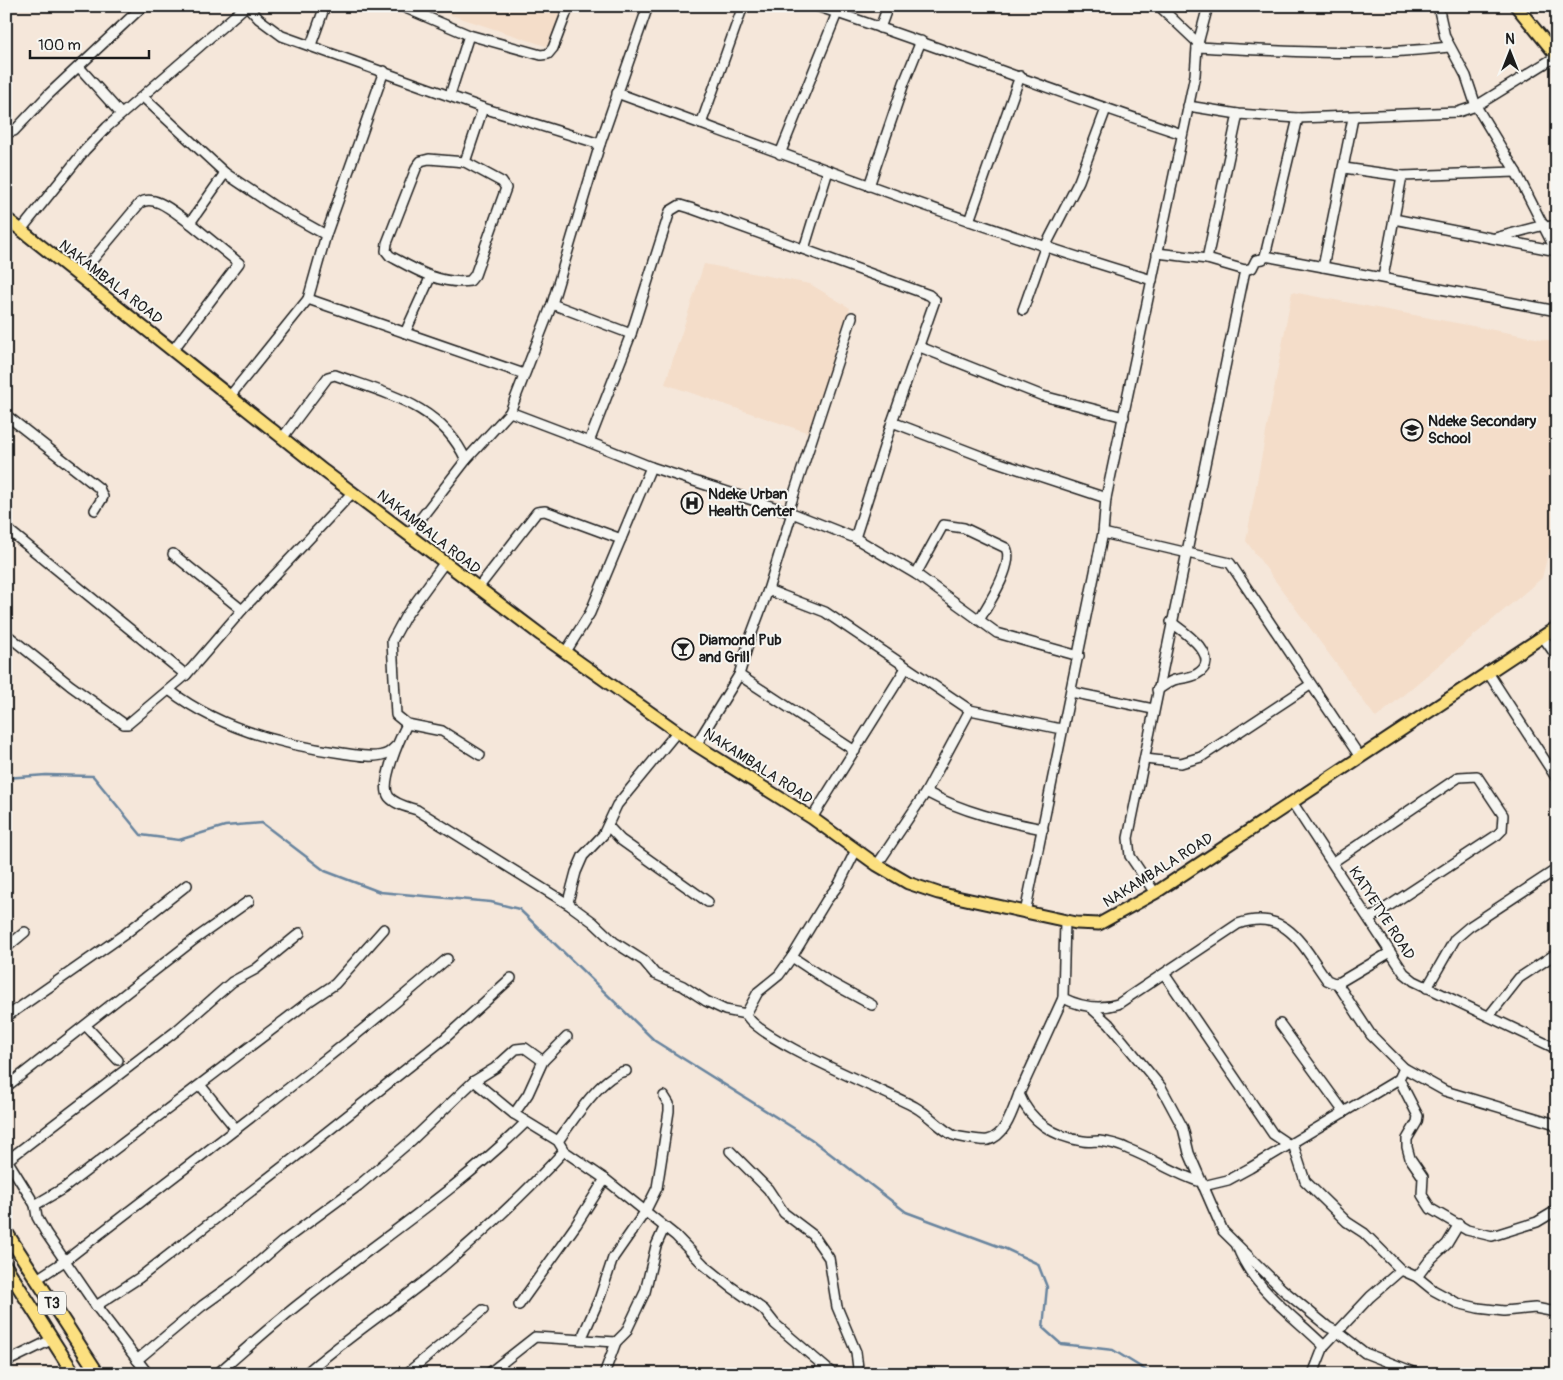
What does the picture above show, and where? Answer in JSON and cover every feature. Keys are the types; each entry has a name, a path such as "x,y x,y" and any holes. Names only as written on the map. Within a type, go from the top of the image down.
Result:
{"highway":[{"name":"T3","path":"6,1232 98,1374"},
{"name":"T3","path":"6,1266 74,1374"}],"main road":[{"path":"1516,6 1557,56"},
{"name":"NAKAMBALA ROAD","path":"6,218 408,535 565,652 696,745 812,818 877,865 908,883 938,893 1065,921 1088,925 1099,924 1155,893 1487,671 1557,627"}],"street":[{"path":"6,132 14,132 48,95 143,6"},
{"path":"21,230 85,150 121,114 247,6 276,33 483,108 600,144"},
{"path":"311,46 324,6"},
{"path":"401,6 470,34 541,55 548,54 553,48 569,6"},
{"path":"408,535 466,460 510,412 552,304 600,144 648,6"},
{"path":"701,124 743,6"},
{"path":"816,6 1182,134"},
{"path":"880,28 888,6"},
{"path":"1159,6 1198,45 1372,52 1416,51 1449,47"},
{"path":"1025,913 1043,829 1061,729 1079,656 1103,533 1106,498 1195,75 1198,45 1208,6"},
{"path":"1438,6 1449,47 1466,76 1476,106 1516,172 1557,251"},
{"path":"780,154 836,13"},
{"path":"450,95 470,34"},
{"path":"869,186 920,41"},
{"path":"1188,106 1238,114 1298,118 1353,118 1458,112 1476,106 1557,56"},
{"path":"79,66 121,114"},
{"path":"230,396 308,299 326,235 384,71"},
{"path":"969,221 1020,76"},
{"path":"618,93 869,186 969,221 1152,280"},
{"path":"143,97 225,173 274,206 326,235"},
{"path":"465,162 483,108"},
{"path":"1023,310 1046,246 1079,181 1106,109"},
{"path":"1207,259 1238,114"},
{"path":"1157,253 1207,259 1245,270 1252,268 1256,260 1263,259 1298,118"},
{"path":"1323,267 1353,118"},
{"path":"421,161 465,162 502,182 506,188 506,195 475,275 470,281 461,282 430,278 390,256 386,251 386,243 417,166 421,161"},
{"path":"1344,168 1402,176 1516,172"},
{"path":"804,249 828,171"},
{"path":"190,223 225,173"},
{"path":"1383,277 1402,176"},
{"path":"79,276 144,200 156,200 190,223 239,263 173,350"},
{"path":"589,442 631,334 670,211 680,205 804,249 928,295 936,300 892,422 855,538"},
{"path":"1394,219 1557,251"},
{"path":"1492,239 1557,224"},
{"path":"1265,256 1557,311"},
{"path":"1155,893 1128,848 1153,709 1245,270"},
{"path":"405,333 430,278"},
{"path":"308,299 524,374"},
{"path":"552,304 631,334"},
{"path":"696,745 739,675 750,638 768,590 790,513 852,317"},
{"path":"920,347 1043,396 1124,417"},
{"path":"283,437 328,377 334,376 410,402 441,424 453,436 466,460"},
{"path":"510,412 651,467 790,513 855,538 916,574 997,633 1079,656"},
{"path":"6,415 99,488 103,497 95,510"},
{"path":"892,422 991,460 1106,498"},
{"path":"565,652 590,613 651,467"},
{"path":"6,634 71,686 124,724 132,722 186,675 242,610 353,492"},
{"path":"478,588 537,512 545,510 621,539"},
{"path":"916,574 944,525 964,528 1006,548 1009,556 1002,580 979,620"},
{"path":"6,528 186,675"},
{"path":"1103,533 1230,563 1360,757"},
{"path":"173,554 242,610"},
{"path":"445,562 405,617 392,642 396,715 407,724 442,731 480,755"},
{"path":"768,590 825,612 970,710 1061,729"},
{"path":"1157,690 1173,681 1196,675 1203,669 1205,658 1202,647 1171,622"},
{"path":"1543,637 1557,657"},
{"path":"812,818 906,668"},
{"path":"1487,671 1557,779"},
{"path":"739,675 855,751"},
{"path":"1145,759 1181,763 1201,757 1310,685"},
{"path":"168,690 186,703 270,740 318,750 368,756 388,753 396,746"},
{"path":"1071,692 1153,709"},
{"path":"877,865 926,792 970,710"},
{"path":"407,724 396,746 386,786 386,792 394,802 417,810 446,830 571,906 594,922 614,942 644,961 655,974 683,986 719,1007 746,1014"},
{"path":"571,906 568,902 571,889 583,856 603,835 617,805 677,732"},
{"path":"1333,862 1459,777 1477,776 1503,815 1502,830 1497,835 1369,919"},
{"path":"926,792 952,806 975,814 1043,829"},
{"name":"KATYETYE ROAD","path":"1292,802 1333,862 1389,953 1404,973 1427,988 1556,1047"},
{"path":"608,826 621,840 708,902"},
{"path":"746,1014 758,992 779,975 792,958 826,901 840,884 856,850"},
{"path":"1427,988 1455,939 1469,927 1557,870"},
{"path":"6,1017 125,934 187,885"},
{"path":"6,1086 86,1026 195,939 249,901"},
{"path":"746,1014 748,1019 765,1031 850,1078 917,1108 953,1135 980,1140 995,1137 1009,1119 1063,998 1065,921"},
{"path":"1063,998 1090,1007 1108,1007 1118,1004 1165,975 1238,924 1246,921 1279,923 1289,928 1327,980 1337,982 1389,953"},
{"path":"35,1205 64,1188 334,984 384,929"},
{"path":"6,948 25,932"},
{"path":"148,1374 96,1306 36,1217 35,1205 8,1159 176,1030 232,982 256,969 300,933"},
{"path":"1489,1016 1519,978 1557,953"},
{"path":"792,958 828,981 872,1005"},
{"path":"37,1279 66,1260 342,1047 447,959"},
{"path":"1165,975 1273,1134 1290,1144 1305,1181 1347,1222 1364,1233 1401,1270 1417,1277 1433,1290 1457,1303 1504,1311 1535,1308 1556,1315"},
{"path":"96,1306 139,1278 308,1147 444,1039 511,978"},
{"path":"1337,982 1371,1035 1404,1068 1445,1091 1552,1123 1557,1128"},
{"path":"1090,1007 1120,1037 1161,1087 1183,1128 1189,1153 1223,1231 1282,1289 1328,1328 1338,1332 1365,1353 1419,1374"},
{"path":"1280,1024 1344,1112"},
{"path":"86,1026 118,1060"},
{"path":"514,1114 528,1094 543,1061 567,1037"},
{"path":"137,1360 202,1306 237,1281 282,1242 358,1186 412,1140 474,1081 520,1047 543,1061"},
{"path":"1019,1094 1030,1115 1054,1131 1084,1142 1101,1141 1127,1148 1179,1175 1202,1184 1228,1180 1399,1079 1404,1068"},
{"path":"558,1141 595,1093 613,1075 626,1071"},
{"path":"1399,1079 1418,1116 1418,1122 1407,1139 1407,1147 1410,1158 1423,1177 1422,1195 1431,1209 1467,1230 1492,1236 1538,1222 1557,1210"},
{"path":"474,1081 514,1114 558,1141 564,1151 605,1179 676,1236 719,1278 764,1310 775,1324 833,1374"},
{"path":"201,1086 236,1129"},
{"path":"584,1333 600,1298 613,1258 646,1212 657,1188 669,1111 669,1104 664,1096"},
{"path":"217,1374 302,1301 368,1253 473,1169 526,1122"},
{"path":"305,1374 434,1274 522,1196 564,1151"},
{"path":"730,1151 768,1189 784,1213 813,1235 829,1258 837,1307 856,1352 858,1368 855,1374"},
{"path":"519,1305 576,1225 605,1179"},
{"path":"1417,1277 1447,1244 1459,1224"},
{"path":"604,1374 616,1342 626,1332 645,1292 656,1246 664,1228"},
{"path":"1236,1243 1252,1275 1295,1321 1324,1346"},
{"path":"1313,1374 1324,1346 1370,1297 1401,1270"},
{"path":"406,1374 483,1310"},
{"path":"488,1374 535,1337 616,1342"},
{"path":"6,1362 53,1339"},
{"path":"816,1374 823,1366"}],"shaded area":[{"path":"424,6 568,6 555,49"},
{"path":"704,264 810,284 850,308 809,433 665,384"},
{"name":"Ndeke Secondary School","path":"1292,292 1557,342 1557,518 1542,578 1376,718 1246,541"}],"waterway":[{"path":"6,778 46,775 93,776 141,835 179,840 225,826 262,823 325,871 380,892 491,902 519,909 655,1041 811,1139 906,1212 1006,1249 1038,1264 1047,1287 1043,1328 1061,1344 1113,1350 1152,1374"}],"place":[{"name":"Ndeke Secondary School","path":"1412,430"},
{"name":"Ndeke Urban Health Center","path":"692,503"},
{"name":"Diamond Pub and Grill","path":"683,649"}]}
